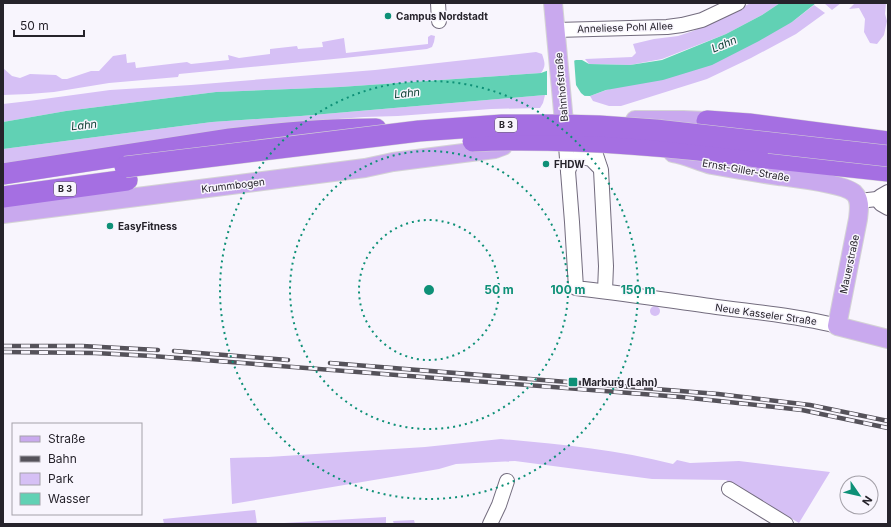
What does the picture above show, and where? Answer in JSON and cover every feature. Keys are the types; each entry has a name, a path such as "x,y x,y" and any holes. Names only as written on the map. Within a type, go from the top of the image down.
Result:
{"highway":[{"path":"706,121 749,124 888,142"},
{"name":"B 3","path":"3,183 419,131 502,125 569,125 656,130 888,156"},
{"name":"B 3","path":"3,197 230,139 277,133 325,130 398,128 509,129"},
{"name":"B 3","path":"3,174 125,167 422,144 508,140 576,141 654,146 888,171"}],"main road":[{"name":"Bahnhofstraße","path":"553,3 564,122"},
{"name":"Krummbogen","path":"464,154 483,146 499,137 509,129 520,125 544,121 564,122"},
{"path":"564,122 706,121 714,126 738,163 748,171"},
{"name":"Krummbogen","path":"3,214 365,168 393,162 495,149 507,145 519,136 564,122"},
{"name":"Ernst-Giller-Straße","path":"564,122 570,134 587,145 637,148 680,154 702,163 820,182 851,191 855,194 859,201"},
{"name":"Mauerstraße","path":"837,326 858,219 859,201"},
{"name":"Neue Kasseler Straße","path":"837,326 888,338"}],"street":[{"path":"438,3 439,21"},
{"name":"Anneliese Pohl Allee","path":"556,34 682,25 702,20 738,3"},
{"name":"Bahnhofstraße","path":"564,122 576,288 644,297"},
{"path":"587,145 596,155 601,170 606,266 605,291"},
{"path":"568,171 572,161 575,158 580,157 591,158 601,170"},
{"path":"859,201 883,196 881,204 888,208"},
{"name":"Neue Kasseler Straße","path":"644,297 758,312 837,326"},
{"path":"490,524 499,505 507,481"},
{"path":"729,489 786,524"}],"green space":[{"path":"751,3 780,3 762,15 726,34 662,59 630,65 589,64 585,59 632,57 636,53 633,44 654,39 678,36 693,31"},
{"path":"824,3 841,3 832,10"},
{"path":"855,3 886,3 885,14 887,21 884,35 877,44 870,43 864,32 865,19 859,8 849,9"},
{"path":"814,5 825,13 796,34 707,79 621,106 609,106 593,101 590,96 792,22"},
{"path":"431,35 435,36 434,42 432,47 427,49 179,74 178,77 109,83 54,92 3,95 3,68 12,76 20,78 30,74 56,75 62,79 67,79 91,71 99,71 113,56 126,54 127,63 135,62 136,68 187,62 191,64 229,60 228,55 239,58 270,54 270,49 297,46 298,49 323,47 322,42 344,38 346,53 428,44 428,37"},
{"path":"536,52 542,54 544,60 544,68 541,73 340,87 216,92 66,111 3,122 3,104 110,90 375,70"},
{"path":"545,95 540,108 491,109 300,122 3,168 3,149 212,122 301,116"},
{"path":"653,306 657,306 659,307 659,315 653,316 650,313 650,309"},
{"path":"501,439 588,448 673,464 677,460 690,463 739,461 830,472 799,523 726,480 652,479 515,461 456,464 439,469 232,504 230,458 425,447"},
{"path":"255,510 257,524 164,524 163,519"},
{"path":"386,517 386,524 267,524"},
{"path":"414,520 415,524 394,524 393,521"}],"water":[{"name":"Lahn","path":"780,3 816,3 792,22 712,65 663,80 606,90 590,96 545,95 301,116 212,122 3,149 3,122 66,111 216,92 340,87 541,73 576,60 582,60 589,64 630,65 662,60 726,34 762,15"}],"pier":[{"path":"574,58 576,85 581,93 587,98 547,97 547,68"}],"railway":[{"path":"3,346 82,346 158,350"},
{"path":"174,351 288,360"},
{"path":"3,352 95,353 152,356 681,397 802,410 888,428"},
{"path":"330,363 718,394 810,405 888,421"}],"place":[{"name":"Campus Nordstadt","path":"388,16"},
{"name":"FHDW","path":"546,164"},
{"name":"EasyFitness","path":"110,226"},
{"name":"Marburg (Lahn)","path":"573,382"}]}
